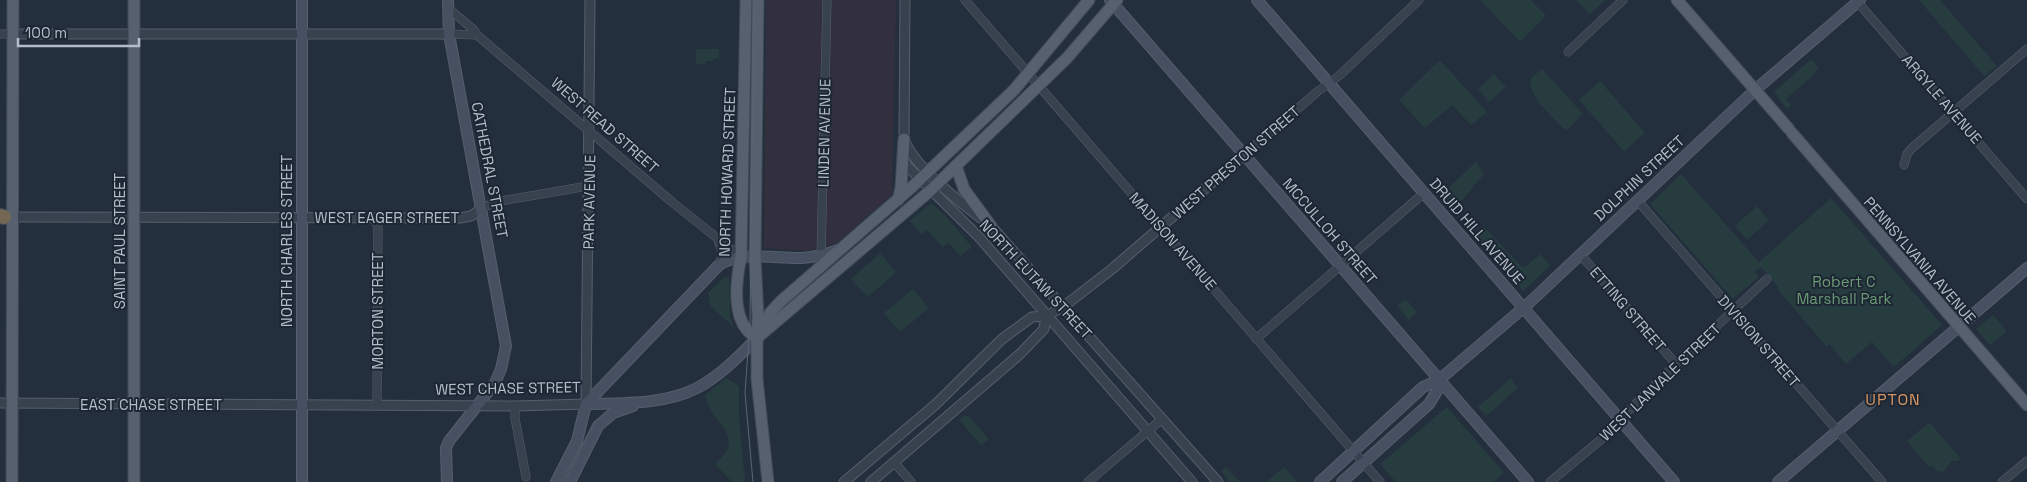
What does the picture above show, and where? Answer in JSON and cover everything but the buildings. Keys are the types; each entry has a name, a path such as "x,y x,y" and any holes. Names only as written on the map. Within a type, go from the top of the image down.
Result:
{"main road":[{"path":"12,482 6,403 4,217 13,0"},
{"name":"SAINT PAUL STREET","path":"134,0 134,482"},
{"name":"NORTH CHARLES STREET","path":"302,0 302,482"},
{"name":"NORTH HOWARD STREET","path":"746,0 741,256 736,288 737,303 746,330 757,338"},
{"name":"NORTH HOWARD STREET","path":"758,0 755,258 758,316 758,379 768,482"},
{"path":"757,338 770,313 780,302 925,176 1029,74 1089,0"},
{"name":"DRUID HILL AVENUE","path":"1257,0 1674,482"},
{"name":"PENNSYLVANIA AVENUE","path":"1677,0 2027,406"},
{"path":"570,482 592,434 600,423 613,413 695,389 720,372 757,338 935,186 1072,53 1114,1"},
{"name":"MCCULLOH STREET","path":"1114,1 1244,155 1528,482"},
{"name":"DOLPHIN STREET","path":"1320,482 1423,387 1439,380 1523,308 1754,90 1858,1"},
{"name":"CATHEDRAL STREET","path":"448,4 449,34 506,346 498,376 478,406"},
{"path":"898,200 901,188 904,138"},
{"path":"956,166 964,189 991,226"},
{"path":"741,256 755,258 802,258 822,255 849,244"},
{"name":"WEST CHASE STREET","path":"586,404 718,266 726,260 741,256"},
{"path":"1778,482 2027,268"},
{"name":"DOLPHIN STREET","path":"1342,482 1428,404 1437,391 1439,380"},
{"path":"556,482 576,441 586,404 646,402"},
{"path":"447,482 446,448 458,427 478,406"}],"street":[{"name":"PARK AVENUE","path":"586,404 590,0"},
{"name":"LINDEN AVENUE","path":"821,267 827,0"},
{"path":"904,138 905,0"},
{"name":"MADISON AVENUE","path":"965,0 1380,482"},
{"name":"WEST PRESTON STREET","path":"844,482 935,405 1002,339 1032,317 1046,316 1063,307 1161,227 1328,83 1340,75 1419,0"},
{"path":"1568,52 1623,0"},
{"name":"ARGYLE AVENUE","path":"1858,1 2027,199"},
{"name":"WEST READ STREET","path":"448,4 477,35 672,202 741,256"},
{"path":"0,34 477,35"},
{"path":"1904,165 1907,154 1912,148 2027,50"},
{"name":"NORTH EUTAW STREET","path":"904,138 910,152 925,176"},
{"name":"NORTH EUTAW STREET","path":"902,158 935,186 1192,482"},
{"name":"WEST EAGER STREET","path":"4,217 465,218 495,202 588,186"},
{"name":"NORTH EUTAW STREET","path":"935,186 963,204 991,226 1218,482"},
{"path":"1256,338 1424,193"},
{"name":"DIVISION STREET","path":"1637,200 1882,482"},
{"name":"MORTON STREET","path":"374,218 378,227 377,405"},
{"name":"WEST CHASE STREET","path":"716,236 723,254 718,266"},
{"name":"ETTING STREET","path":"1580,255 1676,364"},
{"name":"WEST LANVALE STREET","path":"1550,482 1610,432 1676,364 1767,279"},
{"path":"871,482 1020,354 1044,329 1046,316"},
{"name":"EAST CHASE STREET","path":"6,403 301,405"},
{"name":"WEST CHASE STREET","path":"301,405 516,406 586,404"},
{"path":"516,406 515,418 526,477"},
{"path":"1093,481 1162,419"},
{"path":"2002,482 2027,461"},
{"path":"894,462 911,482"}],"shaded area":[{"path":"766,0 896,0 892,194 837,243 808,251 764,248"}],"green space":[{"path":"1480,0 1531,0 1546,16 1520,42"},
{"path":"1576,0 1605,0 1590,14"},
{"path":"1919,0 1940,0 1997,66 1984,76"},
{"path":"696,49 719,49 719,58 713,59 713,61 706,61 706,64 696,64"},
{"path":"1811,59 1819,68 1814,72 1815,74 1786,99 1791,105 1787,109 1774,92"},
{"path":"1440,60 1487,112 1471,125 1452,105 1425,128 1399,100"},
{"path":"1542,69 1583,114 1566,131 1538,102 1530,85 1531,78"},
{"path":"1494,74 1506,87 1489,102 1478,89"},
{"path":"1600,81 1645,133 1624,151 1579,100"},
{"path":"1476,162 1484,174 1454,210 1434,189 1441,183 1448,188"},
{"name":"Robert C Marshall Park","path":"1681,174 1759,262 1831,198 1942,325 1894,367 1872,342 1846,364 1829,344 1826,346 1777,289 1779,288 1761,267 1755,272 1759,277 1733,299 1650,204"},
{"path":"932,204 945,215 972,247 960,256 949,243 943,247 927,230 921,234 910,221"},
{"path":"1757,206 1769,220 1747,240 1735,226"},
{"path":"1484,227 1523,268 1541,254 1550,266 1523,291 1474,234"},
{"path":"880,253 896,272 868,297 851,279"},
{"path":"725,277 729,277 730,316 734,328 713,309 709,300 708,293"},
{"path":"913,289 929,308 900,332 884,313"},
{"path":"1406,299 1417,312 1409,320 1397,306"},
{"path":"1993,315 2007,331 1990,345 1976,329"},
{"path":"726,378 739,386 739,416 745,482 732,482 715,464 725,454 729,446 728,438 705,395"},
{"path":"1511,378 1518,388 1486,416 1478,407"},
{"path":"1447,407 1504,473 1493,482 1396,482 1380,464"},
{"path":"964,416 969,416 989,439 981,445 959,420"},
{"path":"1927,424 1931,424 1960,458 1959,461 1952,461 1943,472 1937,471 1933,466 1928,466 1907,441"},
{"path":"1226,467 1240,482 1230,482 1221,471"},
{"path":"1284,467 1297,482 1266,482"}],"tram line":[{"path":"753,482 745,393 750,323 754,0"}],"district":[{"name":"UPTON","path":"1893,399"}]}
